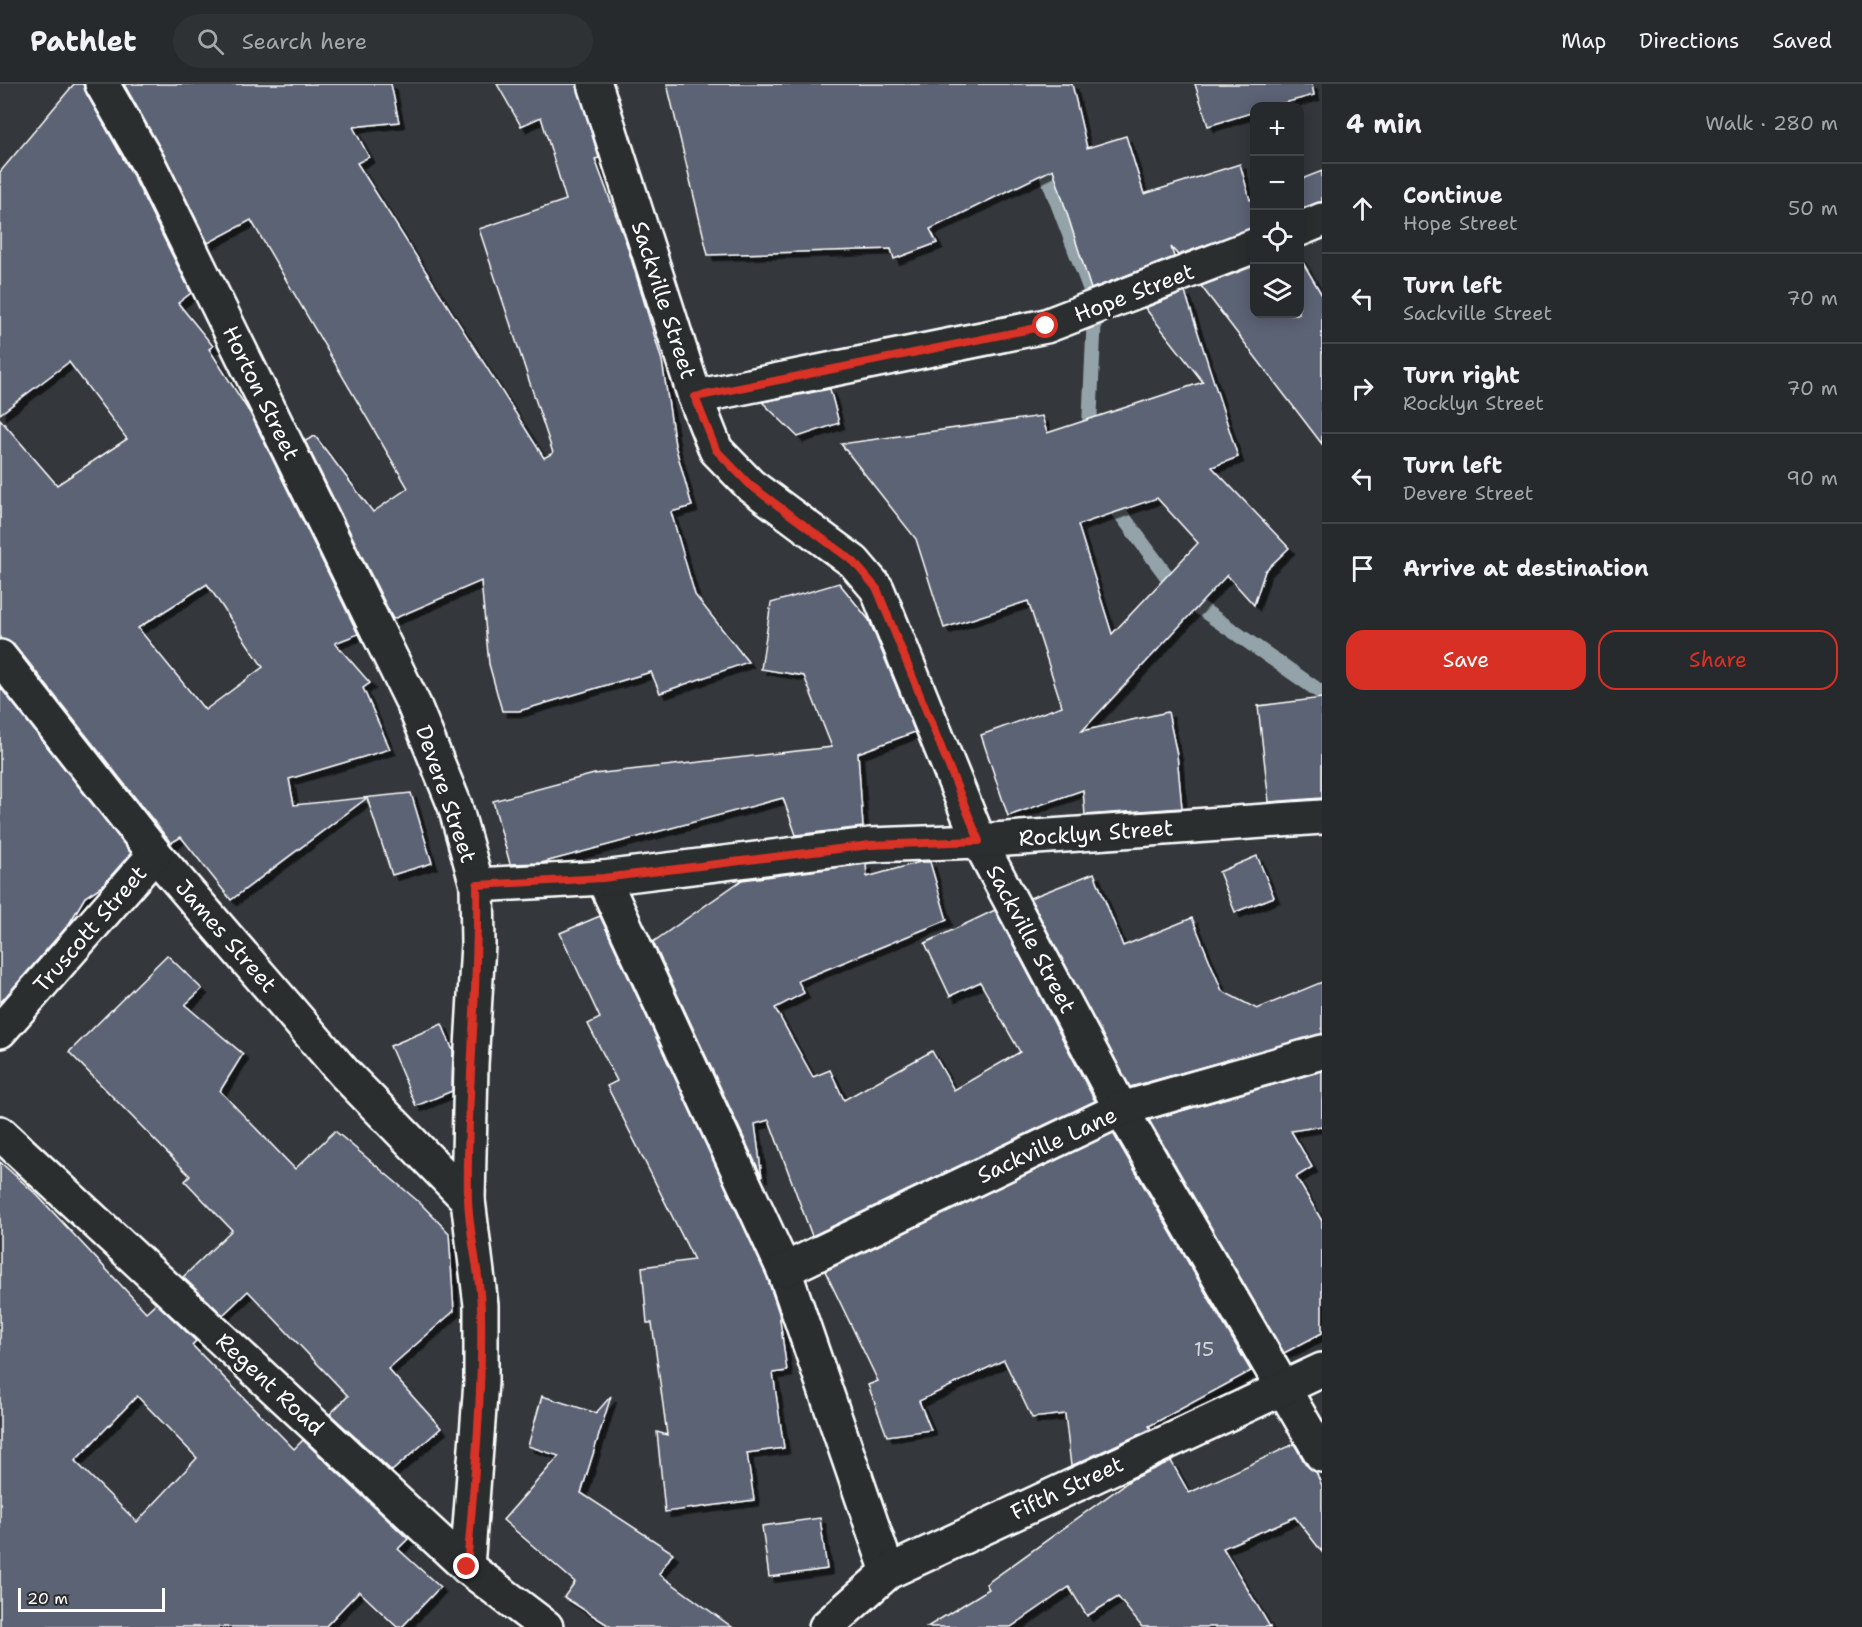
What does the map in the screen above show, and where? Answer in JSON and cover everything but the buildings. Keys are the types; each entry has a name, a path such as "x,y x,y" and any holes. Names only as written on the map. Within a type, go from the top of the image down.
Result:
{"street":[{"name":"Horton Street","path":"102,84 150,167 414,705"},
{"name":"Sackville Street","path":"595,84 695,397 716,450 750,485 854,562 877,589 979,841 1121,1109 1322,1455"},
{"path":"1304,227 1322,220"},
{"name":"Hope Street","path":"695,397 1046,326 1250,248"},
{"name":"James Street","path":"0,657 155,855 344,1073 468,1200"},
{"name":"Devere Street","path":"414,705 455,806 477,885 478,944 471,1065 468,1200 481,1305 482,1382 467,1567"},
{"name":"Rocklyn Street","path":"477,885 603,878 870,845 979,841 1322,817"},
{"name":"Truscott Street","path":"0,1032 155,855"},
{"path":"603,878 784,1270 888,1572"},
{"name":"Sackville Lane","path":"784,1270 1121,1109 1322,1052"},
{"name":"Regent Road","path":"0,1133 467,1567 546,1627"},
{"name":"Fifth Street","path":"826,1627 888,1572 1322,1370"}],"waterway":[{"path":"1039,154 1095,302 1089,438"},
{"path":"1106,494 1180,594 1322,693"}],"route":[{"path":"467,1567 482,1382 481,1305 468,1200 471,1065 478,944 477,885 603,878 870,845 979,841 877,589 854,562 750,485 716,450 695,397 1046,326"}]}
